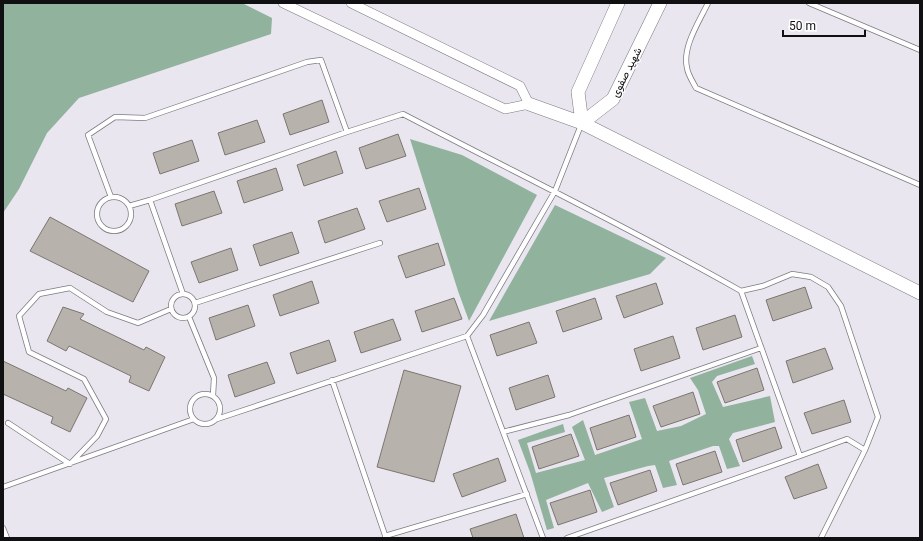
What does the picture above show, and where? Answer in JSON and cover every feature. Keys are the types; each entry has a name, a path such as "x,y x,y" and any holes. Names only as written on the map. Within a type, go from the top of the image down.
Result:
{"street":[{"path":"283,3 505,109 530,104 582,122 920,293"},
{"path":"351,3 520,86 530,104"},
{"path":"582,122 578,92 618,3"},
{"name":"شهید صفوی","path":"582,122 613,99 660,3"}],"lane":[{"path":"708,3 687,48 686,67 696,88 920,185"},
{"path":"809,3 920,50"},
{"path":"111,197 88,135 115,117 145,118 307,62 321,60 347,132"},
{"path":"129,206 404,114 555,191 740,291 800,456"},
{"path":"217,419 220,406 213,395 204,393 195,397 192,401 190,410 194,419 203,424 213,422 217,419 332,380 467,336 483,315 555,191 582,122"},
{"path":"111,197 121,199 129,206 131,213 128,223 120,230 109,230 100,223 97,213 101,203 111,197"},
{"path":"150,200 183,294"},
{"path":"195,303 380,242"},
{"path":"740,291 763,286 792,274 811,277 828,288 841,306 878,417 865,450 821,538"},
{"path":"70,464 96,436 106,419 84,379 29,352 19,316 40,294 70,288 107,312 138,323 171,309"},
{"path":"183,294 190,296 195,303 194,311 189,317 182,319 178,318 172,313 171,305 176,296 183,294"},
{"path":"189,317 214,378 213,395"},
{"path":"467,336 543,538"},
{"path":"503,432 569,415 761,348"},
{"path":"332,380 385,537 527,494"},
{"path":"3,487 194,419"},
{"path":"8,423 70,464"},
{"path":"567,538 847,439 865,450"},
{"path":"3,528 7,538"}],"green space":[{"path":"3,3 242,3 272,18 271,34 79,98 47,133 19,189 3,213"},
{"path":"410,139 462,155 537,195 469,321 458,291"},
{"path":"555,205 666,258 650,274 489,321"},
{"path":"752,356 755,364 717,376 712,382 723,407 770,396 775,422 733,433 729,439 740,466 727,469 719,446 713,446 669,461 677,485 663,488 655,465 604,478 614,507 602,512 588,483 546,500 554,528 547,530 530,472 518,440 563,424 565,432 527,443 536,473 585,460 572,427 583,420 595,455 642,439 629,402 645,398 657,431 681,426 706,414 698,390 690,378"}],"building":[{"path":"322,100 329,122 290,135 283,114"},
{"path":"257,120 265,142 225,155 218,133"},
{"path":"398,134 406,156 366,169 359,148"},
{"path":"192,140 199,161 160,174 153,153"},
{"path":"336,151 343,173 304,186 297,165"},
{"path":"276,168 283,190 244,203 237,181"},
{"path":"419,188 426,209 387,222 379,201"},
{"path":"214,191 222,213 182,226 175,204"},
{"path":"357,208 365,229 325,243 318,221"},
{"path":"50,217 149,271 133,302 30,251"},
{"path":"292,232 299,253 260,266 253,245"},
{"path":"438,243 445,265 406,278 398,256"},
{"path":"231,248 238,270 199,283 191,262"},
{"path":"312,281 319,303 280,316 273,295"},
{"path":"656,283 663,304 624,318 616,296"},
{"path":"805,287 812,308 773,321 766,300"},
{"path":"454,298 462,319 422,332 415,311"},
{"path":"595,298 602,319 563,332 556,311"},
{"path":"248,305 255,326 216,340 209,318"},
{"path":"63,307 84,314 80,319 144,350 146,347 165,357 149,391 129,382 131,376 69,346 66,351 47,341"},
{"path":"735,315 742,337 703,350 696,328"},
{"path":"393,319 401,340 361,353 354,332"},
{"path":"529,322 537,343 497,356 490,335"},
{"path":"673,336 680,358 641,371 634,349"},
{"path":"329,340 336,361 297,374 290,353"},
{"path":"825,348 833,369 793,383 786,361"},
{"path":"3,361 66,391 68,388 87,398 70,432 51,423 53,417 3,394"},
{"path":"267,362 275,383 235,397 228,375"},
{"path":"757,368 764,390 725,403 717,382"},
{"path":"404,370 461,386 434,482 377,467"},
{"path":"548,375 555,397 516,410 509,388"},
{"path":"693,392 700,414 661,427 653,406"},
{"path":"844,400 851,422 812,434 804,413"},
{"path":"629,415 636,437 597,450 590,428"},
{"path":"775,427 782,448 743,462 736,440"},
{"path":"571,434 579,456 539,469 532,447"},
{"path":"715,451 722,472 683,485 676,464"},
{"path":"498,458 506,481 462,497 453,474"},
{"path":"818,464 827,488 794,499 785,477"},
{"path":"650,470 657,491 618,505 610,483"},
{"path":"590,490 597,512 558,525 550,503"},
{"path":"516,514 524,538 473,538 470,529"}]}
